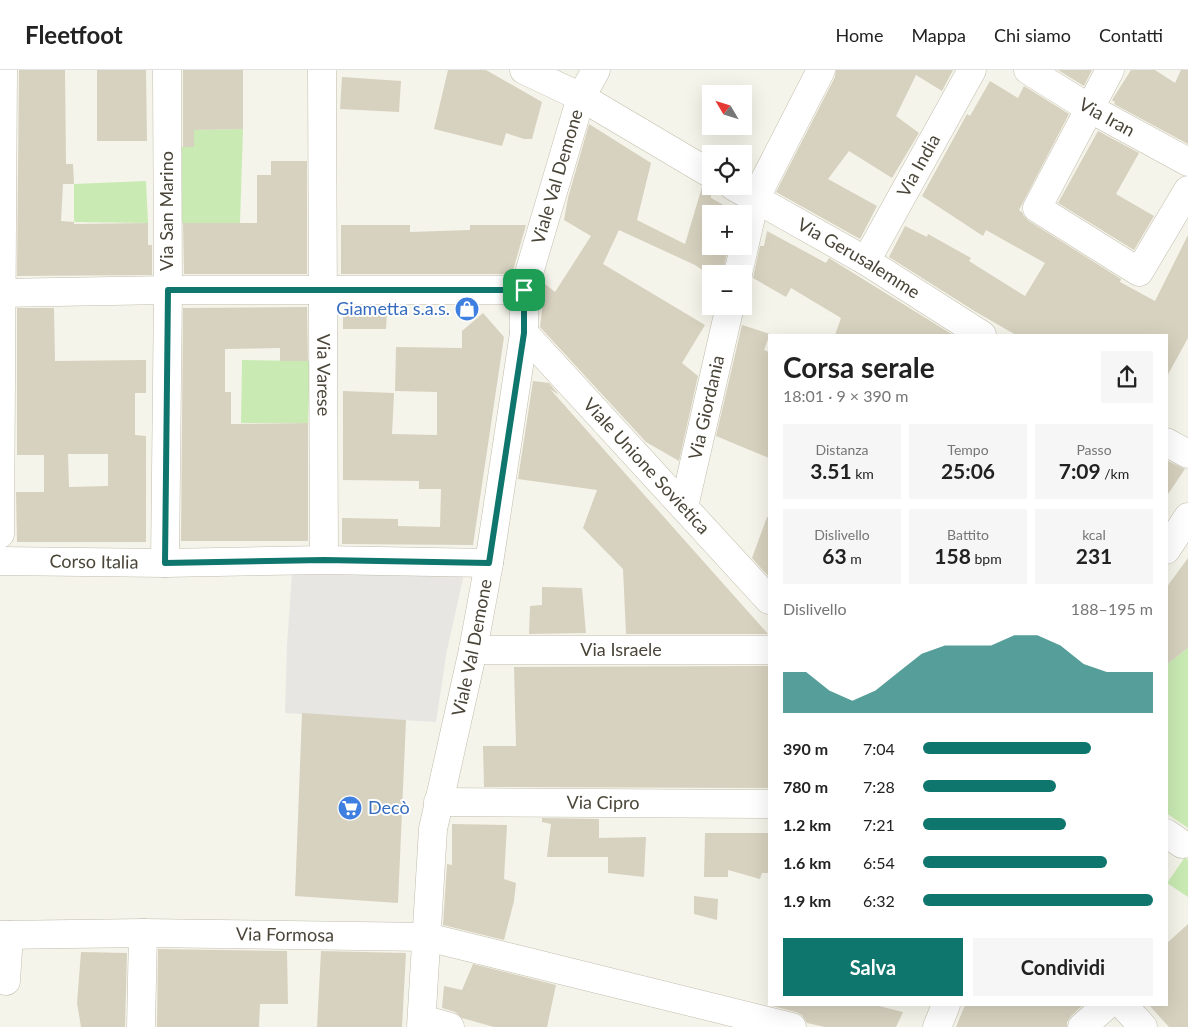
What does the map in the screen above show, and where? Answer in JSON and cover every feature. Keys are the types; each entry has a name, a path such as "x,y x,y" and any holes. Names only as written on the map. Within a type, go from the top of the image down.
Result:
{"street":[{"path":"0,534 3,70"},
{"name":"Via San Marino","path":"165,563 168,290 167,70"},
{"name":"Via Varese","path":"322,70 324,560"},
{"path":"524,70 581,97 702,169"},
{"name":"Viale Val Demone","path":"421,1023 433,829 473,650 489,563 524,333 524,290 581,97 596,70"},
{"path":"752,180 821,70"},
{"name":"Via India","path":"866,262 972,70"},
{"name":"Via Iran","path":"1028,70 1089,108 1188,162"},
{"path":"1110,70 1036,208 1139,272 1188,190"},
{"path":"739,265 744,195"},
{"name":"Via Gerusalemme","path":"748,195 866,262 980,334"},
{"path":"1,293 168,290 524,290"},
{"name":"Via Giordania","path":"684,507 728,315"},
{"name":"Viale Unione Sovietica","path":"524,333 768,599"},
{"path":"1168,443 1188,454"},
{"name":"Corso Italia","path":"0,561 165,563 324,560 489,563"},
{"name":"Via Israele","path":"473,650 768,650"},
{"name":"Via Cipro","path":"438,802 768,804"},
{"path":"140,1027 143,933"},
{"name":"Via Formosa","path":"5,935 143,933 427,937 792,1027"},
{"path":"5,935 6,981"},
{"path":"937,1027 946,1006"},
{"path":"1082,1027 1106,1006"},
{"path":"1124,1006 1142,1027"},
{"path":"421,1023 450,1027"}],"green space":[{"path":"243,129 240,223 178,223 178,147 194,147 194,130"},
{"path":"146,181 148,223 74,222 74,184"},
{"path":"242,360 310,361 308,423 241,423"},
{"path":"1188,648 1188,828 1168,814 1168,663"},
{"path":"1185,857 1188,860 1188,897 1168,884"}],"shaded area":[{"path":"292,573 464,574 447,650 436,722 285,713"}],"building":[{"path":"19,70 65,70 66,164 73,164 74,184 63,184 61,221 74,222 74,224 148,223 148,245 152,245 152,275 17,276"},
{"path":"97,70 146,70 147,141 97,141"},
{"path":"183,70 243,70 243,129 194,130 194,147 183,147"},
{"path":"448,70 486,70 542,102 532,139 524,139 506,133 502,146 434,129"},
{"path":"836,70 953,70 942,91 916,75 896,116 919,133 892,178 849,151 828,179 877,206 860,239 776,192 835,77"},
{"path":"1058,70 1092,70 1084,86"},
{"path":"1131,70 1155,70 1175,83 1181,70 1188,70 1188,144 1114,104 1115,102 1112,100"},
{"path":"342,77 401,81 399,112 340,109"},
{"path":"990,81 1018,98 1024,86 1069,114 1019,210 1029,221 1121,279 1120,282 1155,301 1188,235 1188,338 1168,374 1168,334 1014,334 889,257 905,226 927,237 928,234 971,258 969,261 1025,296 1045,263 986,230 983,236 922,196 967,114 970,116"},
{"path":"589,124 651,163 637,220 685,244 702,187 702,195 711,195 711,198 724,205 702,205 702,255 726,255 725,265 702,265 702,270 619,230 603,264 705,325 682,363 698,376 679,461 646,442 540,327 545,284 555,292 591,236 564,220 568,198"},
{"path":"1098,131 1139,153 1116,194 1154,216 1134,250 1058,203"},
{"path":"271,161 307,161 307,274 184,274 183,223 257,223 257,175 271,175"},
{"path":"341,225 410,225 410,232 470,230 470,225 526,225 512,274 341,274"},
{"path":"767,231 826,263 829,258 951,334 835,334 841,318 791,288 786,297 753,278 760,246 764,246"},
{"path":"307,307 308,361 280,361 280,348 225,349 225,392 231,392 231,424 308,423 308,541 181,541 183,308"},
{"path":"17,308 54,308 55,361 146,360 146,393 135,393 135,435 146,436 146,542 17,542 16,492 44,492 44,455 17,455","holes":["68,454 108,454 108,486 69,487"]},
{"path":"343,310 387,311 386,329 343,329"},
{"path":"483,313 504,337 473,545 342,544 342,518 398,519 398,526 440,527 441,489 419,489 419,481 343,480 343,391 394,393 392,434 437,435 437,392 395,391 396,347 462,348 462,331"},
{"path":"742,325 770,334 768,334 764,350 768,352 768,458 716,436"},
{"path":"533,381 549,383 559,395 550,389 768,634 626,634 623,569 583,528 597,490 518,479"},
{"path":"1168,461 1185,469 1168,494"},
{"path":"767,517 768,517 768,576 752,558"},
{"path":"1188,558 1188,648 1168,663 1168,585"},
{"path":"542,587 582,588 586,633 529,634 530,606 542,605"},
{"path":"768,666 768,788 484,787 483,746 516,746 514,667"},
{"name":"Decò","path":"302,713 406,720 398,903 295,896"},
{"path":"542,818 599,819 599,838 646,837 644,877 608,873 608,857 547,857 551,824 542,822"},
{"path":"452,824 507,825 504,879 516,883 514,901 504,940 443,925 447,864 452,865"},
{"path":"705,833 768,833 768,873 762,873 760,879 728,870 728,877 704,877"},
{"path":"694,896 718,899 717,920 694,914"},
{"path":"1188,924 1188,1027 1169,1027 1150,1006 1168,1006 1168,942"},
{"path":"158,949 287,951 288,1004 260,1004 259,1027 157,1027"},
{"path":"321,951 406,953 402,1027 317,1027"},
{"path":"81,952 127,953 125,1027 81,1027 77,1003"},
{"path":"473,964 556,985 547,1027 494,1027 462,1018 455,1012 442,1008 444,986 462,990"},
{"path":"772,1006 879,1006 903,1012 896,1027 825,1027 807,1023 802,1015"},
{"path":"965,1006 1082,1006 1071,1016 1067,1022 1067,1027 956,1027"}],"place":[{"name":"Giametta s.a.s.","path":"467,309"},
{"name":"Decò","path":"350,808"}],"route":[{"path":"168,290 524,290 524,333 489,563 324,560 165,563 168,290"}]}
